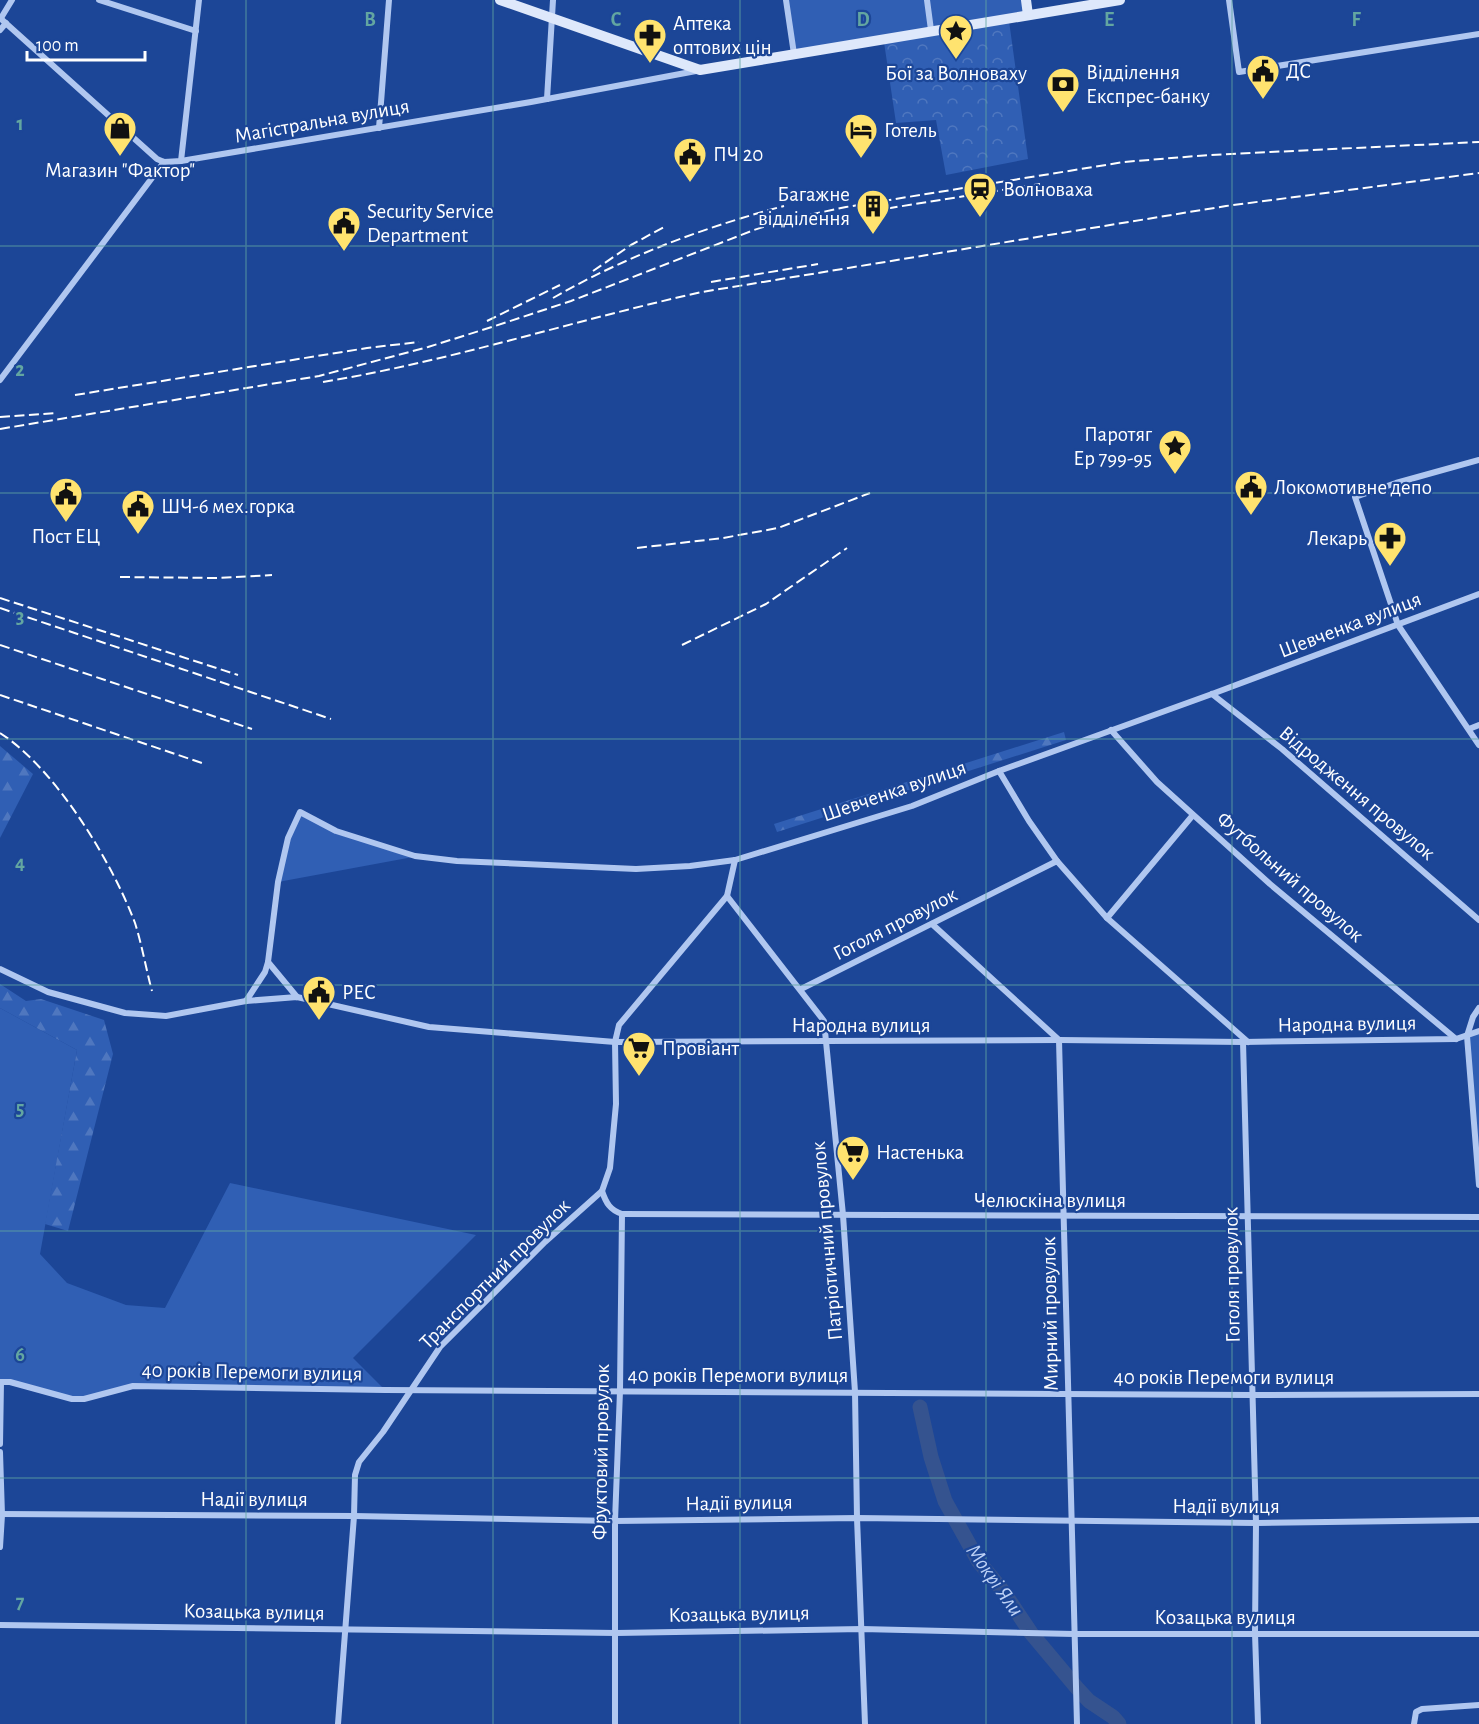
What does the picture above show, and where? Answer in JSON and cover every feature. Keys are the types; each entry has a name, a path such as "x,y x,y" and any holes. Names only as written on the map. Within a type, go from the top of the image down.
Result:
{"main road":[{"path":"500,0 700,70 1120,0"},
{"path":"1026,0 1028,15"}],"street":[{"path":"0,30 2,20 12,0"},
{"path":"99,0 196,31"},
{"path":"181,161 199,0"},
{"path":"379,128 389,0"},
{"path":"547,99 553,0"},
{"path":"786,0 794,54"},
{"path":"927,0 931,30"},
{"path":"1229,0 1239,72 1479,34"},
{"path":"0,380 164,162 157,159 2,20"},
{"name":"Магістральна вулиця","path":"164,162 379,128 700,70"},
{"path":"1479,460 1355,497 1398,625 1479,745"},
{"name":"Шевченка вулиця","path":"268,962 278,882 288,838 300,812 336,831 415,856 457,861 636,869 690,866 735,860 912,806 999,771 1479,594"},
{"name":"Відродження провулок","path":"1212,694 1291,757 1479,920"},
{"path":"1469,729 1479,725"},
{"name":"Футбольний провулок","path":"1110,730 1157,782 1269,884 1456,1039"},
{"path":"999,771 1029,821 1057,861 1107,918 1246,1042"},
{"path":"1107,918 1193,814"},
{"path":"622,1214 613,1211 602,1191 610,1168 616,1104 615,1042 619,1025 727,896 735,860"},
{"name":"Гоголя провулок","path":"801,989 1057,861"},
{"name":"Патріотичний провулок","path":"727,896 824,1021 843,1215 855,1392 865,1724"},
{"path":"932,924 1059,1040"},
{"path":"268,962 297,997"},
{"path":"246,1001 265,972 268,962"},
{"name":"Народна вулиця","path":"0,969 48,992 125,1013 166,1017 246,1001 297,997 429,1027 615,1042 1059,1040 1246,1042 1456,1039 1479,1032"},
{"path":"1479,1008 1473,1017 1467,1036 1479,1185"},
{"name":"Мирний провулок","path":"1059,1040 1077,1724"},
{"name":"Гоголя провулок","path":"1246,1042 1247,1218 1256,1523 1255,1633 1258,1724"},
{"name":"Транспортний провулок","path":"338,1724 355,1475 359,1462 383,1432 440,1347 545,1242 602,1191"},
{"name":"Челюскіна вулиця","path":"622,1214 1247,1218 1479,1217"},
{"name":"Фруктовий провулок","path":"615,1724 615,1521 620,1391 622,1214"},
{"path":"0,1382 0,1444"},
{"name":"40 років Перемоги вулиця","path":"0,1382 10,1382 72,1399 84,1399 133,1386 1068,1394 1479,1394"},
{"path":"0,1452 0,1547"},
{"name":"Надії вулиця","path":"1,1515 354,1516 615,1521 857,1518 1256,1523 1479,1520"},
{"name":"Козацька вулиця","path":"0,1625 616,1633 862,1629 1074,1634 1479,1634"},
{"path":"1414,1724 1416,1712 1422,1709 1479,1705"}],"green space":[{"path":"786,0 1026,0 1027,12 793,51"},
{"path":"1009,21 1028,159 946,175 936,120 896,123 884,42"},
{"path":"1064,732 1066,740 777,832 774,824"},
{"path":"0,746 33,774 0,838"},
{"path":"300,812 336,831 413,857 278,882 288,838"},
{"path":"0,984 26,1001 41,999 104,1020 113,1054 68,1231 45,1224 77,1050 0,1008"},
{"path":"0,1008 77,1050 40,1254 67,1283 126,1305 165,1308 230,1183 476,1235 353,1358 385,1390 133,1386 84,1399 0,1382"},
{"path":"1479,1031 1479,1185 1467,1036"}],"waterway":[{"name":"Мокрі Яли","path":"920,1407 931,1457 945,1501 979,1562 1003,1591 1031,1633 1077,1688 1089,1701 1113,1717 1119,1724"}],"railway":[{"path":"0,429 319,376 428,347 571,301 785,220 846,207 1124,162 1209,155 1479,142"},
{"path":"323,382 466,352 702,292 1226,206 1479,173"},
{"path":"859,213 1040,184"},
{"path":"553,298 608,269 666,244 725,223 784,206"},
{"path":"593,271 631,245 664,227"},
{"path":"711,282 818,264"},
{"path":"487,321 560,285"},
{"path":"75,395 367,348 419,342"},
{"path":"0,417 57,413"},
{"path":"637,548 723,538 778,528 870,493"},
{"path":"682,645 766,604 847,548"},
{"path":"120,577 218,578 272,575"},
{"path":"0,598 238,675"},
{"path":"0,608 331,719"},
{"path":"0,645 252,729"},
{"path":"0,695 202,763"},
{"path":"0,733 21,749 41,769 80,819 97,846 135,923 152,991"}],"place":[{"name":"Бої за Волноваху","path":"956,60"},
{"name":"Аптека оптових цін","path":"650,64"},
{"name":"ДС","path":"1263,100"},
{"name":"Відділення Експрес-банку","path":"1063,113"},
{"name":"Магазин \"Фактор\"","path":"120,157"},
{"name":"Готель","path":"861,159"},
{"name":"ПЧ 20","path":"690,183"},
{"name":"Волноваха","path":"980,218"},
{"name":"Багажне відділення","path":"873,235"},
{"name":"Security Service Department","path":"344,252"},
{"name":"Паротяг Ер 799-95","path":"1175,475"},
{"name":"Локомотивне депо","path":"1251,516"},
{"name":"Пост ЕЦ","path":"66,523"},
{"name":"ШЧ-6 мех.горка","path":"138,535"},
{"name":"Лекарь","path":"1390,567"},
{"name":"РЕС","path":"319,1021"},
{"name":"Провіант","path":"639,1077"},
{"name":"Настенька","path":"853,1181"}]}
